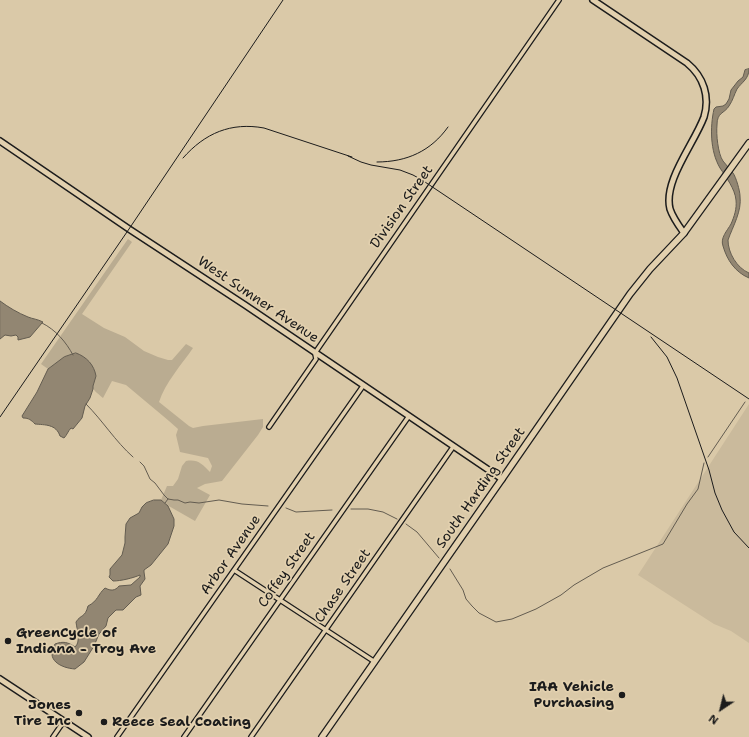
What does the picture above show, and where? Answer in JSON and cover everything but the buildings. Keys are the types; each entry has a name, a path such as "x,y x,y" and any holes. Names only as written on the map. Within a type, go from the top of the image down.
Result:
{"main road":[{"name":"South Harding Street","path":"322,737 630,294 650,269 684,233 749,143"}],"street":[{"name":"Division Street","path":"269,427 316,359 317,350 361,285 559,0"},
{"path":"594,0 687,63 695,70 706,91 707,99 704,117 674,176 670,189 670,209 684,233"},
{"name":"West Sumner Avenue","path":"0,141 502,480"},
{"name":"Arbor Avenue","path":"117,737 363,386"},
{"name":"Coffey Street","path":"184,737 409,416"},
{"name":"Chase Street","path":"251,737 453,447"},
{"path":"234,570 375,662"},
{"path":"0,679 88,737"},
{"path":"53,737 64,721"}],"shaded area":[{"path":"749,69 747,78 737,89 732,102 727,109 719,115 717,129 721,158 734,175 740,194 740,207 728,240 728,245 734,260 741,268 749,273 749,278 732,265 722,243 723,237 731,224 735,213 736,200 732,187 720,168 714,154 712,123 714,109 726,104 731,90 743,77 745,70"},
{"path":"128,239 132,242 82,314 104,328 125,337 144,351 158,357 172,360 186,344 193,348 169,381 159,402 189,426 193,428 263,419 263,427 258,435 222,481 205,484 197,488 210,495 195,521 161,500 167,486 173,486 178,479 182,466 186,461 197,461 210,472 212,466 208,458 180,452 176,435 178,429 126,385 112,381 103,398 93,387 96,376 76,353 64,357 48,369 41,364"},
{"path":"0,301 21,314 43,322 30,337 18,340 16,335 5,335 0,339"},
{"path":"76,353 89,362 94,368 96,376 90,398 85,406 82,418 73,429 71,428 64,438 60,436 53,427 35,424 22,416 37,392 48,369 64,357"},
{"path":"749,404 749,643 731,631 714,624 638,575"},
{"path":"154,500 161,500 168,506 174,519 174,526 168,544 151,565 144,570 145,579 140,586 141,595 136,597 123,610 116,610 108,618 106,626 99,634 94,646 84,662 75,669 60,665 53,659 52,650 55,644 61,642 65,642 75,647 77,645 78,632 76,622 86,612 88,606 94,602 105,588 113,590 119,586 131,585 140,577 140,575 113,581 109,577 110,569 122,555 125,543 126,524 130,518 139,513 146,503"}],"waterway":[{"path":"42,323 52,329 60,337 73,355"},
{"path":"708,457 745,402"},
{"path":"86,404 133,457"},
{"path":"140,462 144,466 150,479 168,499 178,500 185,503 199,503 219,500 268,506"},
{"path":"450,569 463,590 466,599 472,606 479,613 496,622 512,619 536,609 603,568 663,544 687,504 698,489 704,463"},
{"path":"165,503 168,499"},
{"path":"286,508 296,512 332,510"},
{"path":"351,509 368,509 383,512 397,519"},
{"path":"406,524 417,532 439,558"}],"railway":[{"path":"0,417 283,0"},
{"path":"183,158 200,142 219,131 241,127 264,128 352,157"},
{"path":"377,162 398,160 417,154 434,143 448,127"},
{"path":"348,156 371,165 400,170 422,180 749,399"},
{"path":"651,337 667,357 677,378 722,510 734,532 749,548"}],"place":[{"name":"GreenCycle of Indiana - Troy Ave","path":"8,641"},
{"name":"IAA Vehicle Purchasing","path":"622,695"},
{"name":"Jones Tire Inc","path":"79,713"},
{"name":"Reece Seal Coating","path":"104,722"}]}
